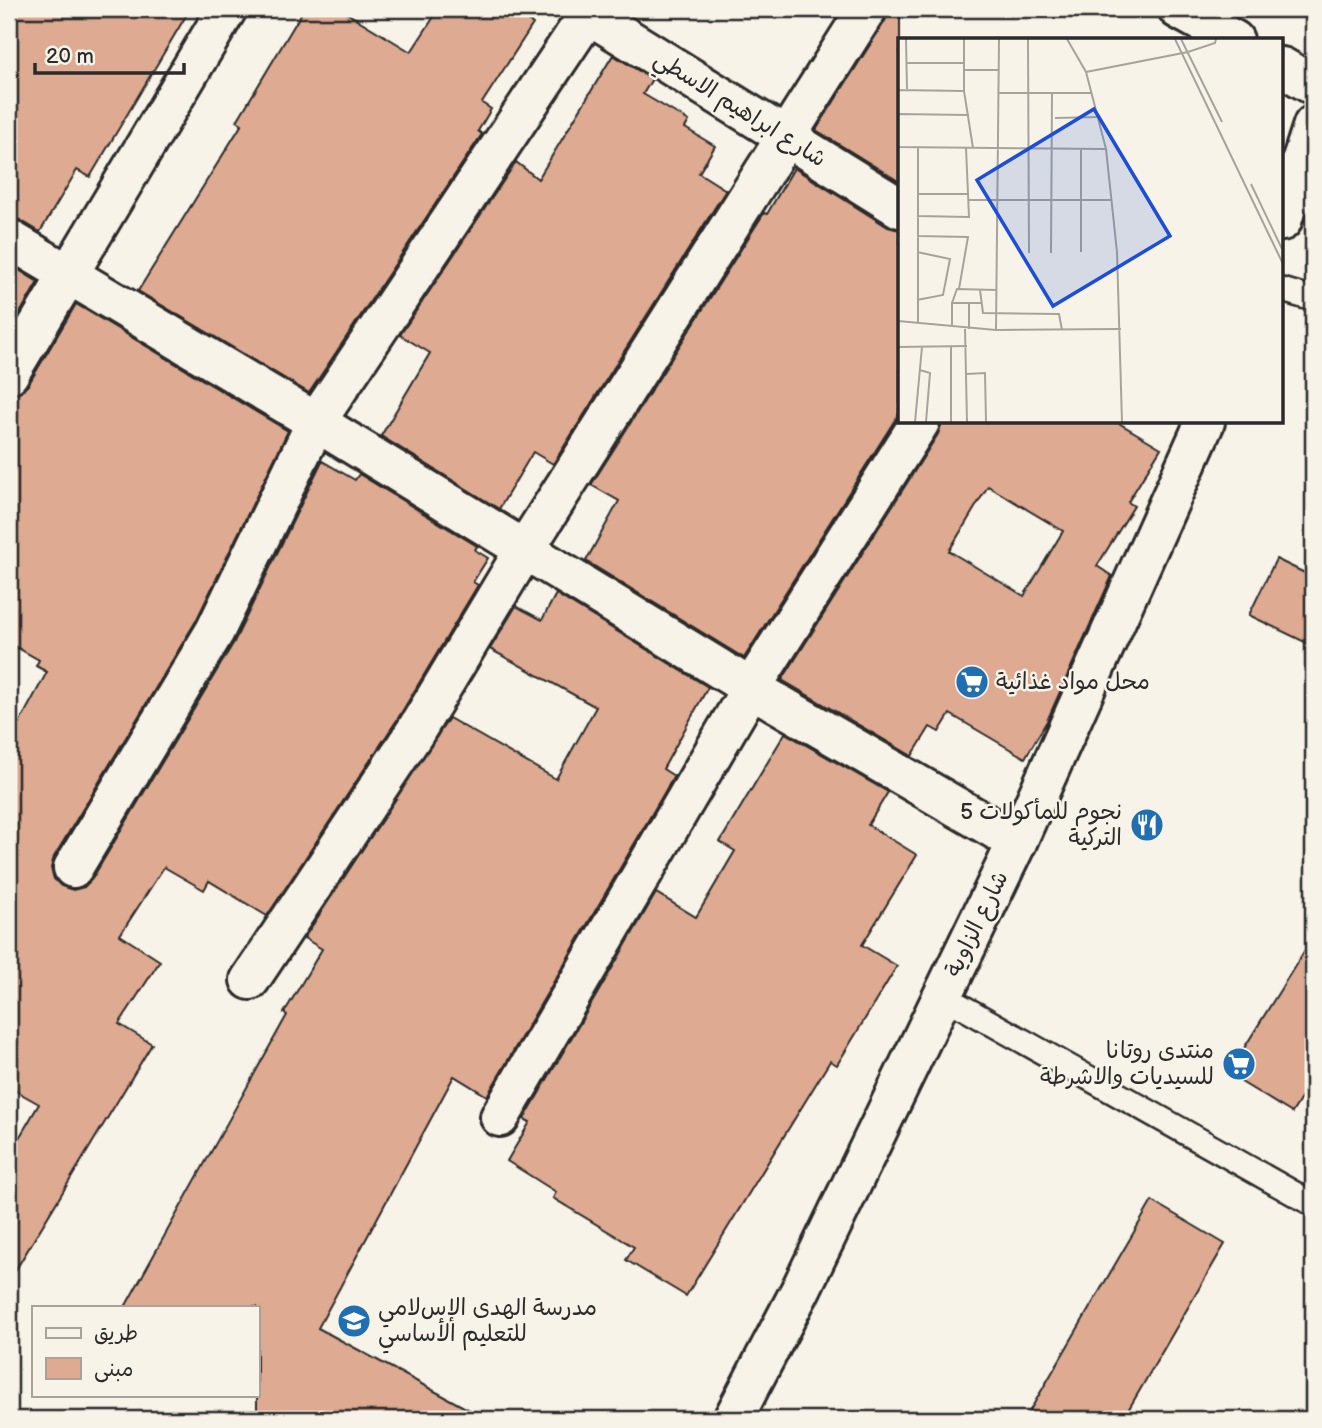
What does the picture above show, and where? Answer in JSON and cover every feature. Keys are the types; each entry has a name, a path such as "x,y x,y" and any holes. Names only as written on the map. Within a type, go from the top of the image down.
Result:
{"street":[{"path":"9,374 227,9"},
{"path":"250,980 415,732 525,549 867,9"},
{"path":"1178,9 1230,38"},
{"path":"73,867 215,631 316,422 587,11"},
{"name":"شارع ابراهيم الاسطي","path":"587,11 898,207"},
{"path":"1284,68 1313,85"},
{"path":"1284,215 1313,125"},
{"path":"9,239 316,422 751,688 1017,842"},
{"path":"500,1117 751,688 919,424"},
{"name":"شارع الزاوية","path":"733,1419 800,1291 1017,842 1204,424"}],"lane":[{"path":"1284,290 1313,299"},
{"path":"943,996 1311,1203"}],"building":[{"path":"9,9 190,9 90,177 77,170 40,232 9,217"},
{"path":"304,9 340,9 411,52 439,9 510,9 533,24 482,103 491,109 478,131 482,134 309,393 138,291 242,124 237,121"},
{"path":"889,9 900,9 898,181 816,130 885,21"},
{"path":"613,55 652,79 643,94 689,121 685,128 715,146 699,173 726,190 553,464 533,452 499,509 381,436 430,353 400,335 516,162 538,179"},
{"path":"794,168 888,227 898,230 898,415 744,658 586,561 619,501 591,485 764,213 767,214"},
{"path":"9,264 38,282 9,332"},
{"path":"76,304 288,431 196,621 54,857 51,868 54,879 61,886 73,890 84,887 92,879 234,642 322,461 355,480 359,474 477,546 475,550 488,558 473,582 478,585 397,720 267,916 209,881 204,890 164,867 120,935 160,961 119,1024 152,1044 9,1281 9,1155 39,1104 9,1087 9,742 47,672 36,666 39,660 9,643 9,396 19,393 28,385"},
{"path":"941,424 1120,424 1161,448 1128,502 1134,506 1097,566 1112,576 1047,721 1025,758 950,714 939,732 930,727 912,756 782,680 938,434","holes":["988,486 1063,531 1024,596 949,551"]},
{"path":"1276,559 1313,577 1313,646 1249,615"},
{"path":"556,594 708,687 663,769 674,776 487,1096 454,1076 318,1328 486,1419 257,1419 259,1306 126,1306 287,1015 284,1013 322,949 304,938 449,718 556,779 596,707 490,649 516,606 542,620"},
{"path":"785,733 888,792 868,825 917,855 862,945 897,966 837,1065 830,1061 686,1296 626,1260 634,1247 553,1198 556,1192 507,1161 530,1122 524,1119 656,893 696,917 735,851 720,842"},
{"path":"1313,937 1313,1079 1292,1113 1228,1074"},
{"path":"1152,1201 1225,1244 1123,1419 1025,1419"}],"place":[{"name":"محل مواد غذائية","path":"972,682"},
{"name":"5 نجوم للمأكولات التركية","path":"1147,825"},
{"name":"منتدى روتانا للسيديات والاشرطة","path":"1239,1064"},
{"name":"مدرسة الهدى الإسﻻمي للتعليم الأساسي","path":"354,1321"}]}
